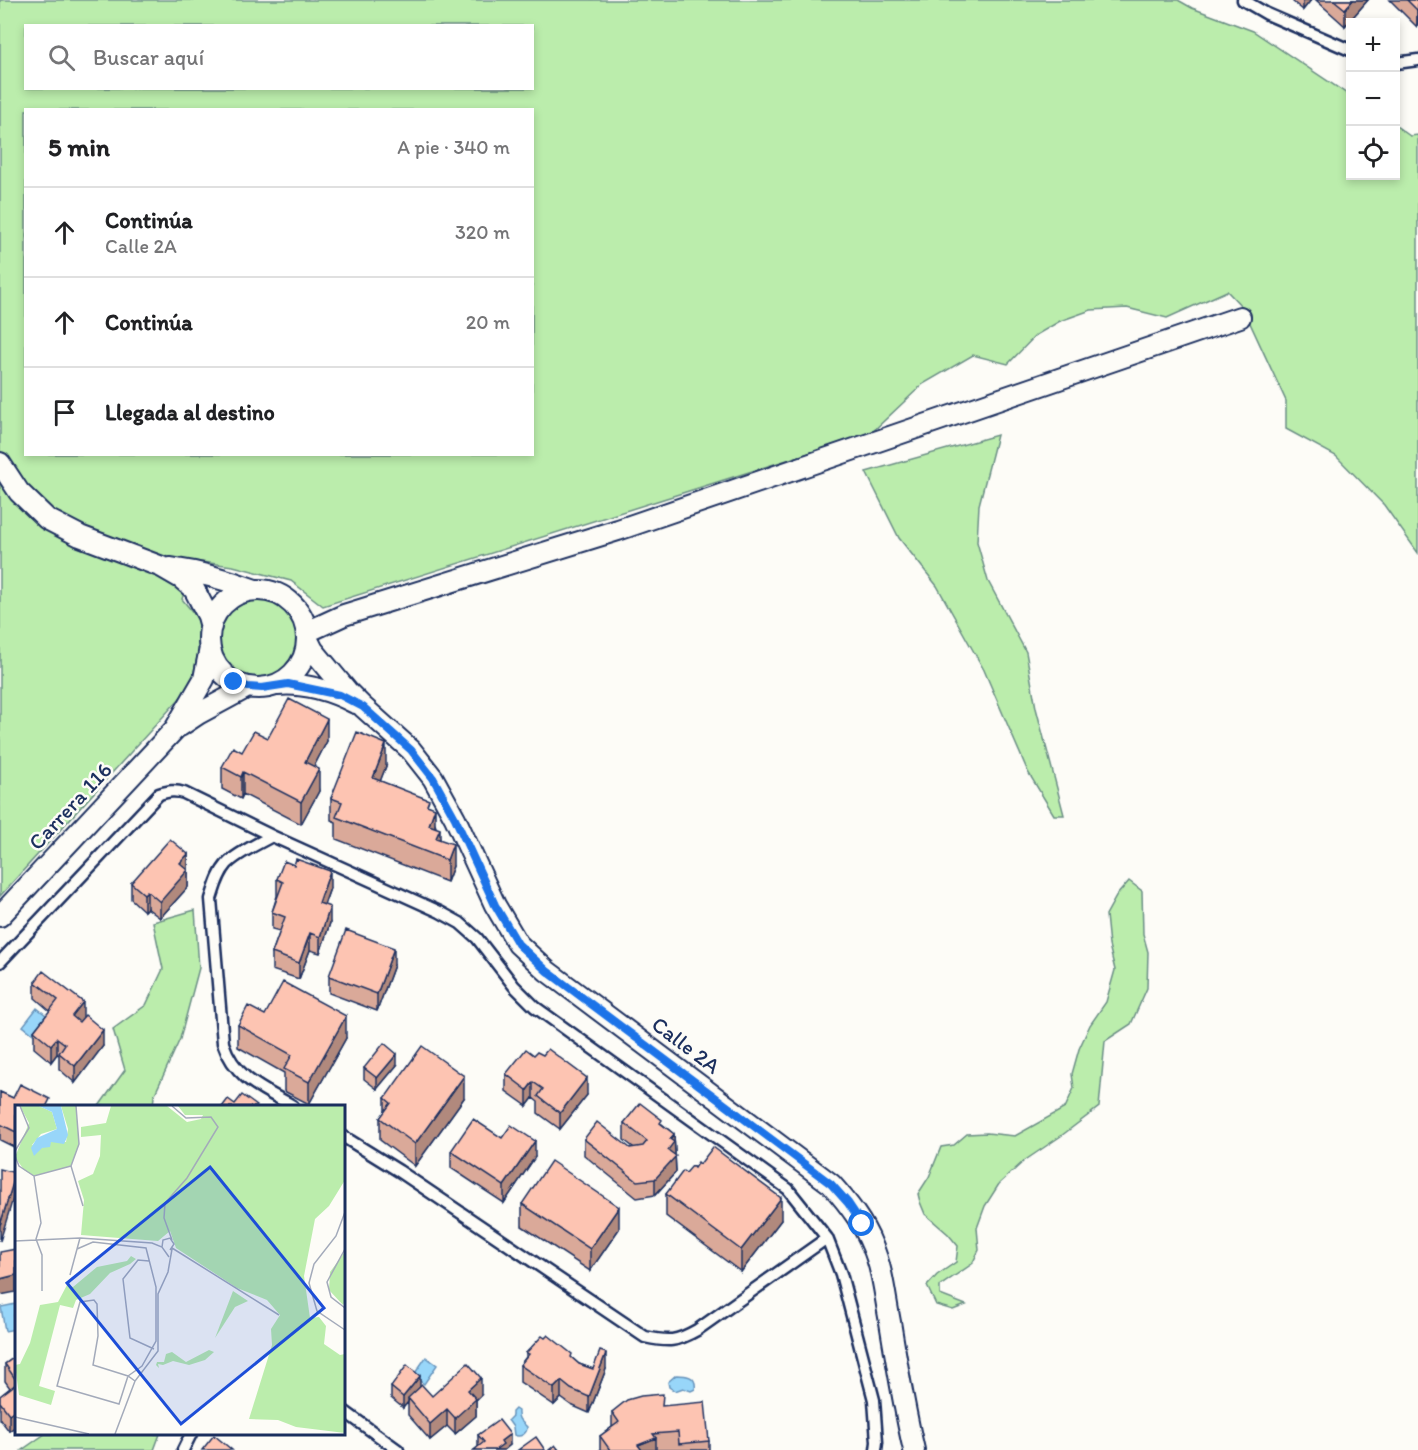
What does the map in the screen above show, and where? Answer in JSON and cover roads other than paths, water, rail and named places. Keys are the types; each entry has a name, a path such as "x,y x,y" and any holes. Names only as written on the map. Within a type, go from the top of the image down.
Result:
{"street":[{"path":"305,629 618,530 1240,317"},
{"path":"0,462 19,492 47,519 80,536 162,567 181,578 194,589 211,627"},
{"path":"162,567 217,578 255,590 268,591 281,595 292,603 305,629 305,654 299,667 289,678 277,685 262,688 248,687 234,682 223,674 210,648 211,627 215,616 227,602 243,592 255,590"},
{"name":"Calle 2A","path":"305,629 335,678 411,750 433,778 455,818 495,905 518,944 547,971 831,1184 848,1203 873,1246 881,1271 907,1422 914,1450"},
{"name":"Carrera 116","path":"0,915 175,729 204,679 210,648"},
{"name":"Calle 2A","path":"277,685 296,685 340,695 363,707"},
{"name":"Carrera 116","path":"175,729 248,687"}],"lane":[{"path":"1243,0 1267,14 1346,49"},
{"path":"1400,62 1418,60"},
{"path":"0,963 159,795 169,791 177,791 460,923 477,938 514,986 535,1007 788,1189 827,1238 841,1274 874,1400 876,1450"},
{"path":"272,836 228,863 217,880 211,900 223,1043 227,1055 236,1069 253,1083 290,1105"},
{"path":"345,1138 399,1171 645,1336 663,1341 681,1339 697,1330 827,1238"},
{"path":"345,1412 398,1450"},
{"path":"183,1450 190,1435"}],"water":[{"path":"37,1008 51,1019 37,1037 23,1026"},
{"path":"15,1304 15,1329 5,1331 1,1307"},
{"path":"426,1357 437,1365 424,1384 413,1376"},
{"path":"676,1375 693,1379 695,1389 691,1391 683,1388 675,1391 669,1387 668,1382"},
{"path":"515,1409 518,1411 519,1419 527,1427 526,1432 521,1436 514,1435 513,1427 508,1420"}]}
